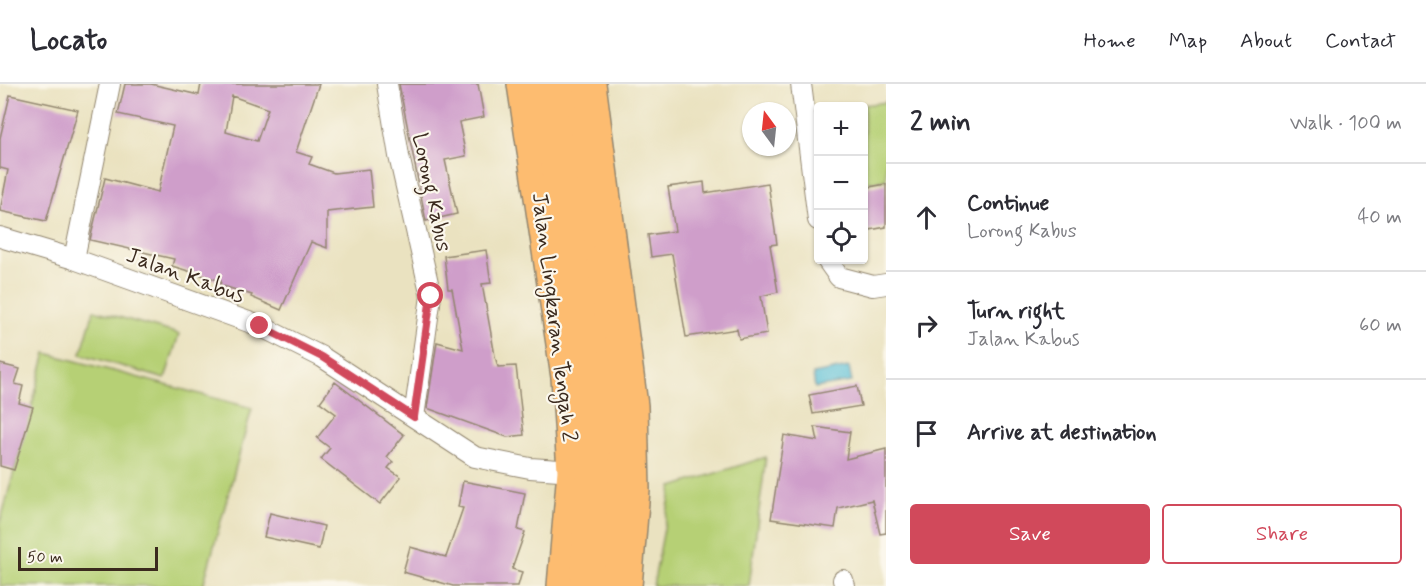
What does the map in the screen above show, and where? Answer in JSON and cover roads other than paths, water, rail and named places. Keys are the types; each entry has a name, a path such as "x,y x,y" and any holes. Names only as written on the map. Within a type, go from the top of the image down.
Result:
{"highway":[{"name":"Jalan Lingkaran Tengah 2","path":"524,84 568,377 574,471 564,586"},
{"path":"547,84 590,411 593,454 587,586"},
{"name":"Jalan Lingkaran Tengah 2","path":"567,84 604,369 611,470 602,586"},
{"path":"589,84 631,406 633,490 625,586"}],"street":[{"path":"74,259 110,84"},
{"name":"Lorong Kabus","path":"387,84 399,156 431,296 414,417"},
{"path":"801,84 818,210"},
{"name":"Jalan Kabus","path":"0,237 74,259 260,326 322,357 475,457 530,468 574,471"},
{"path":"830,264 839,277 873,286 886,284"}],"water":[{"path":"849,367 852,382 815,388 813,374"}]}
